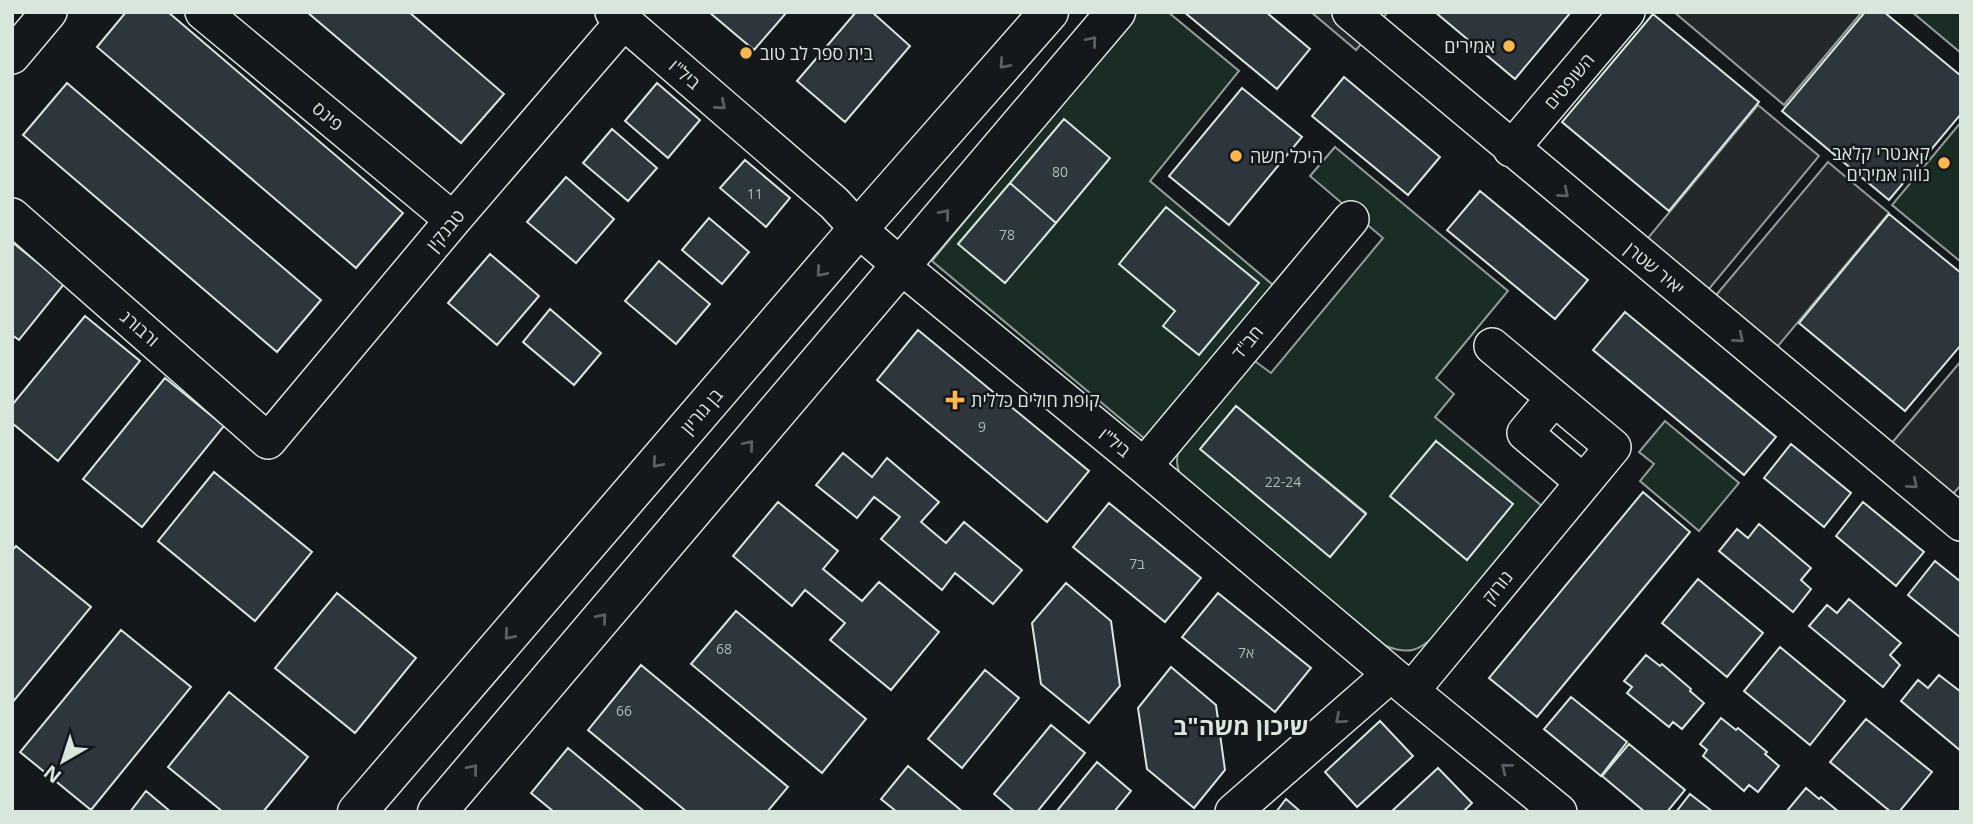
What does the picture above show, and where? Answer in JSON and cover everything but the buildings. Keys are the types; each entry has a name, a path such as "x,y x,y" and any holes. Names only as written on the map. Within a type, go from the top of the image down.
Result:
{"main road":[{"name":"בן גוריון","path":"357,812 858,229 1049,12"},
{"path":"437,812 1116,12"}],"street":[{"path":"12,56 49,12"},
{"name":"פינס","path":"203,12 453,220"},
{"name":"יאיר שטרן","path":"1350,12 1961,523"},
{"name":"השופטים","path":"1511,149 1627,12"},
{"name":"טבנקין","path":"268,441 618,17"},
{"name":"ביל\"ו","path":"618,17 834,203 858,229 901,266 1559,812"},
{"name":"ורבורג","path":"12,216 268,441"},
{"name":"חב\"ד","path":"1144,466 1351,219"},
{"name":"נורוק","path":"1233,812 1401,682 1612,447 1492,346"},
{"path":"1555,398 1525,433 1583,482"}],"green space":[{"path":"1137,12 1168,12 1239,71 1150,181 1273,285 1145,439 932,261"},
{"path":"1912,12 1961,12 1961,53"},
{"name":"קאנטרי קלאב נווה אמירים","path":"1961,122 1961,262 1892,205"},
{"path":"1335,147 1508,291 1436,378 1454,394 1435,417 1543,507 1437,634 1413,650 1386,646 1182,479 1178,467 1179,446 1252,359 1271,373 1383,238 1310,176","holes":["1236,406 1366,513 1331,556 1201,448","1436,441 1466,559 1391,497"]},
{"path":"1665,421 1739,483 1699,531 1640,481 1654,464 1639,452"}],"shaded area":[{"path":"1311,12 1388,12 1356,50"},
{"path":"1674,12 1862,12 1784,105"},
{"path":"1758,105 1819,156 1704,295 1643,244"},
{"path":"1828,162 1889,213 1773,352 1712,300"},
{"path":"1961,361 1961,485 1952,495 1891,444"}],"place":[{"name":"אמירים","path":"1509,46"},
{"name":"בית ספר לב טוב","path":"746,53"},
{"name":"היכל משה","path":"1236,156"},
{"name":"קאנטרי קלאב נווה אמירים","path":"1944,163"},
{"name":"קופת חולים כללית","path":"955,400"}],"district":[{"name":"שיכון משה\"ב","path":"1241,725"}]}
